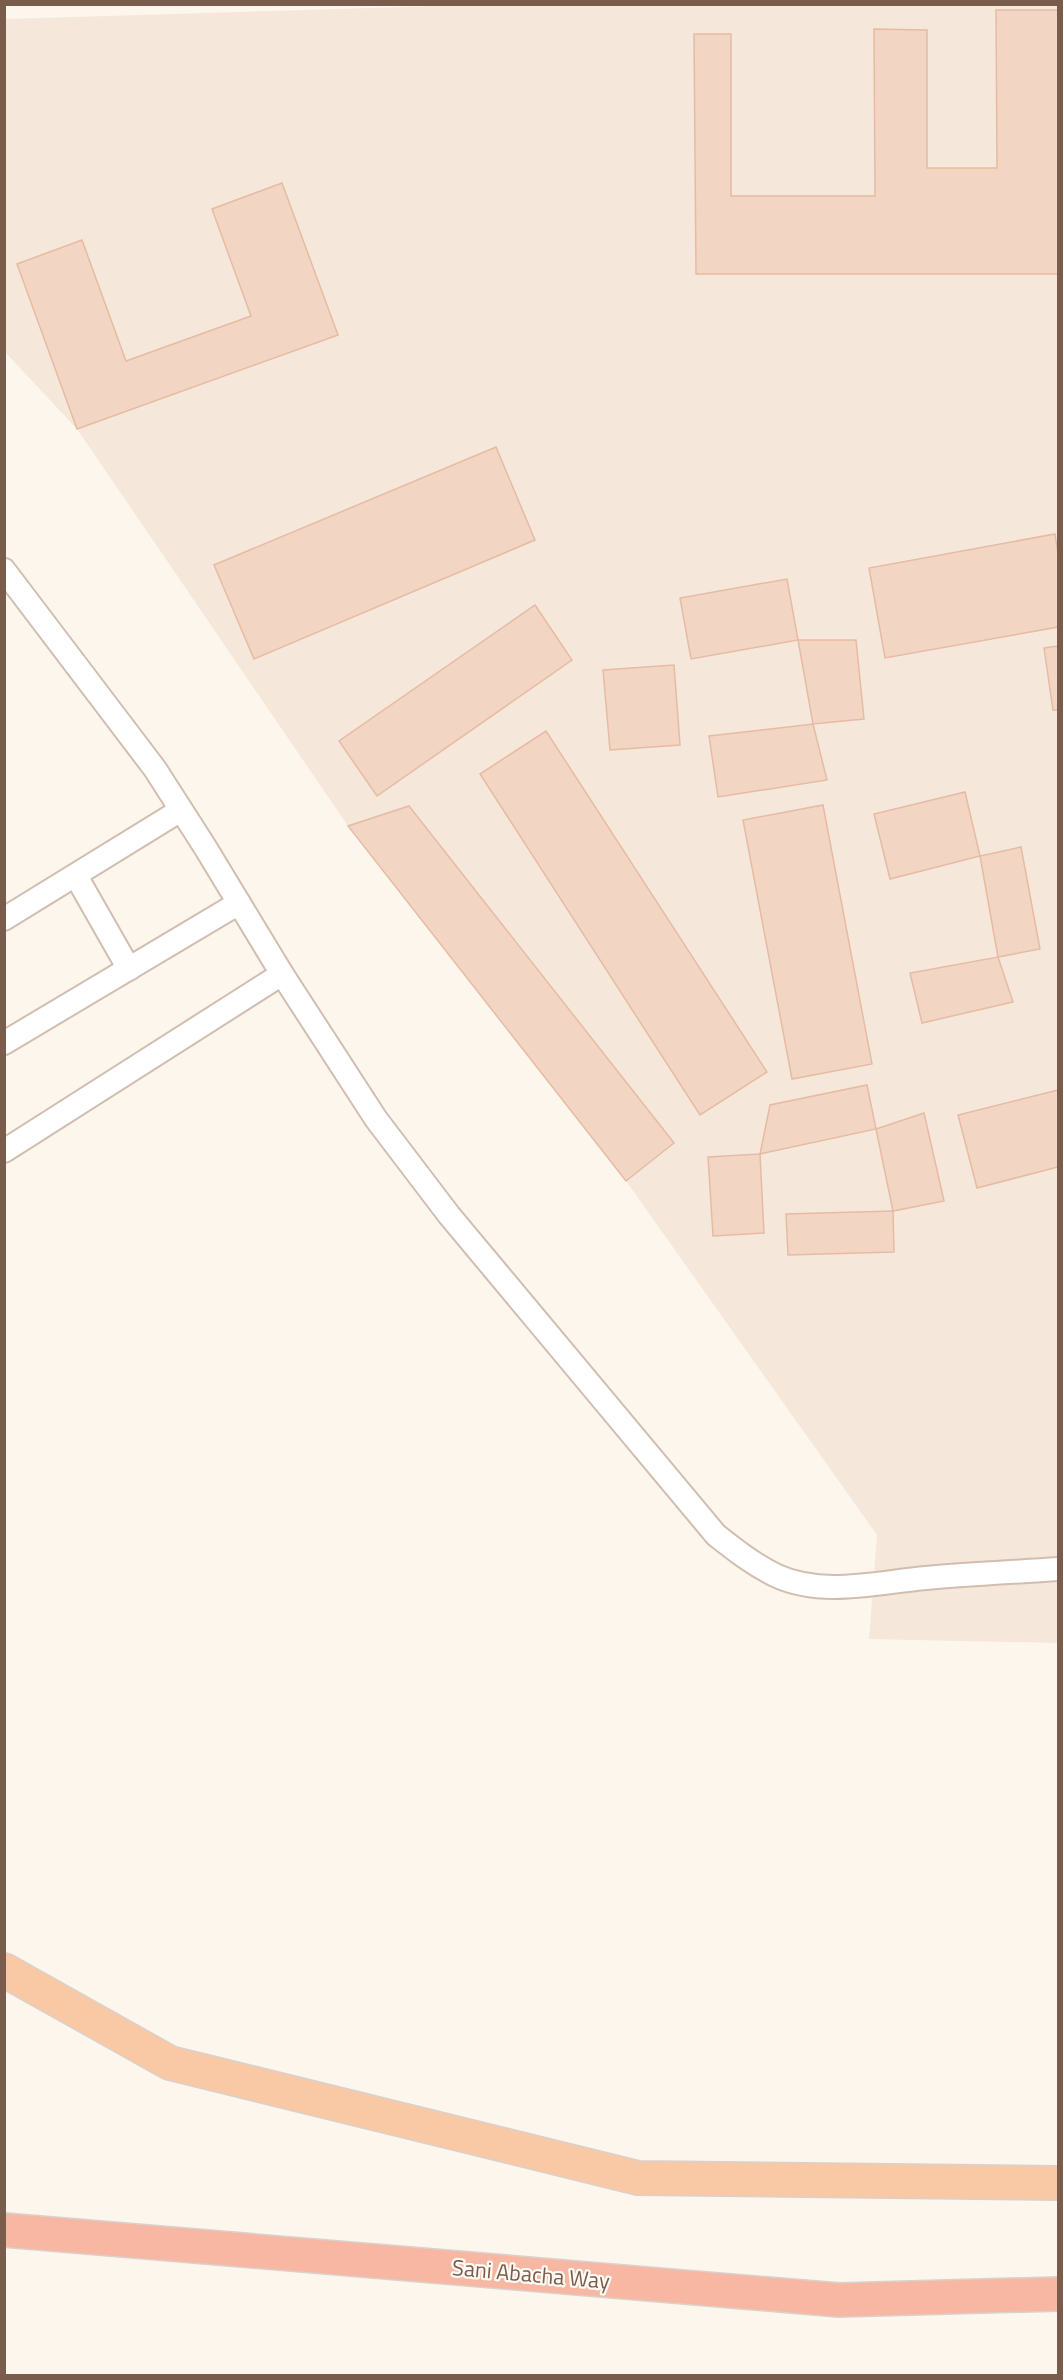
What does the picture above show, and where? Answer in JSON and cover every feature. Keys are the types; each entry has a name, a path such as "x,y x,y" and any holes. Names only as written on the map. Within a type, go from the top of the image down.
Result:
{"highway":[{"path":"4,1970 170,2063 638,2178 1059,2183"},
{"name":"Sani Abacha Way","path":"4,2230 839,2300 1059,2294"}],"lane":[{"path":"4,570 155,770 282,974 376,1119 449,1215 716,1535 743,1556 778,1576 809,1584 847,1587 926,1578 1059,1569"},
{"path":"4,919 181,810"},
{"path":"76,876 129,969"},
{"path":"4,1043 239,903"},
{"path":"4,1151 282,974"}],"shaded area":[{"path":"501,4 1058,5 1058,1643 869,1639 877,1535 626,1181 348,826 77,429 5,352 5,19"}],"building":[{"path":"996,10 1058,10 1058,274 696,274 694,34 731,34 731,196 875,196 874,29 927,30 927,168 997,168"},
{"path":"282,183 338,335 77,429 17,264 82,240 126,361 251,316 212,209"},
{"path":"496,447 535,540 254,659 214,565"},
{"path":"1055,534 1058,554 1058,627 885,658 869,568"},
{"path":"787,579 798,640 691,659 680,598"},
{"path":"535,605 572,660 377,796 339,741"},
{"path":"798,640 856,640 864,719 813,724"},
{"path":"1058,646 1058,710 1053,710 1044,648"},
{"path":"674,665 680,745 610,750 603,670"},
{"path":"813,724 827,780 718,797 709,736"},
{"path":"546,731 767,1072 700,1115 480,774"},
{"path":"965,792 980,856 890,879 874,814"},
{"path":"823,805 872,1064 792,1079 743,820"},
{"path":"409,806 674,1143 626,1181 348,826"},
{"path":"1021,847 1040,949 998,957 980,856"},
{"path":"998,957 1013,1002 922,1023 910,973"},
{"path":"867,1085 876,1129 760,1154 770,1105"},
{"path":"1058,1090 1058,1167 977,1188 958,1115"},
{"path":"924,1113 944,1201 893,1211 876,1129"},
{"path":"760,1154 764,1233 713,1236 708,1157"},
{"path":"893,1211 894,1252 788,1255 786,1214"}]}
